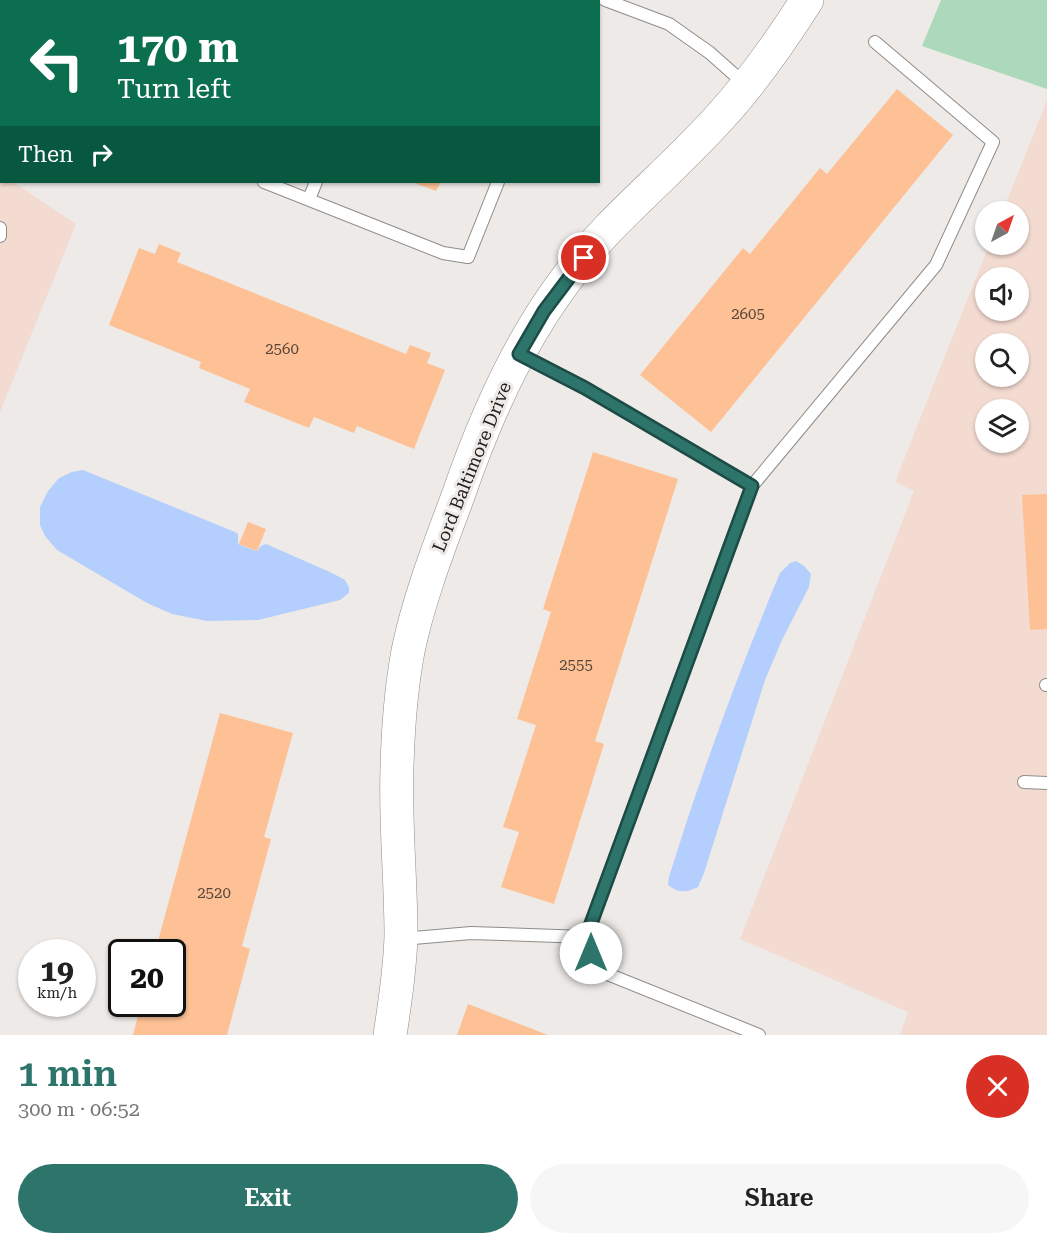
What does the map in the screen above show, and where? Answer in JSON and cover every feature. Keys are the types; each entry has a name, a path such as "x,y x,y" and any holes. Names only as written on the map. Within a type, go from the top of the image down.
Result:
{"main road":[{"name":"Lord Baltimore Drive","path":"390,1035 401,939 397,770 400,710 408,652 421,602 464,476 492,408 544,311 573,271 607,231 720,118 790,28 807,0"}],"lane":[{"path":"605,0 669,24 710,53 747,86"},
{"path":"759,1035 595,969 586,937 752,486 936,265 993,142 875,42"},
{"path":"267,183 443,253 468,257 498,183"},
{"path":"309,199 316,183"},
{"path":"0,228 0,236"},
{"path":"519,354 585,388 752,486"},
{"path":"1024,782 1047,783"},
{"path":"401,939 471,933 586,937"}],"shaded area":[{"path":"1047,100 1047,1035 900,1035 908,1012 740,939 914,491 895,482 975,280 975,321 1029,321 1029,267 980,267 985,255 1029,255 1029,201 1007,201"},
{"path":"0,183 14,183 76,224 0,412"}],"green space":[{"path":"941,0 1047,0 1047,89 922,46"}],"water":[{"path":"83,470 235,532 238,534 238,544 257,551 266,544 332,573 345,580 349,593 340,600 258,620 207,621 172,614 147,603 57,550 45,536 40,525 40,507 48,491 59,478"},
{"path":"796,561 811,574 809,587 765,680 704,873 698,887 686,891 675,890 668,885 669,877 721,724 780,573 790,563"}],"building":[{"path":"897,89 953,135 711,432 640,375 743,248 750,254 820,168 827,174"},
{"path":"415,183 440,183 436,191"},
{"path":"159,244 181,253 177,262 406,354 410,345 431,353 427,363 445,370 414,449 357,426 354,433 314,417 309,428 244,402 250,389 199,368 201,362 109,325 139,248 155,254"},
{"path":"593,452 678,479 595,741 604,744 554,904 501,887 519,832 503,827 536,725 517,719 551,612 543,609"},
{"path":"1047,494 1047,629 1030,630 1022,495"},
{"path":"248,522 266,529 257,551 239,544"},
{"path":"220,713 293,733 264,837 271,839 242,946 250,949 227,1035 133,1035 138,1017 186,1017 186,939 159,939"},
{"path":"468,1004 548,1035 457,1035"}],"route":[{"path":"584,258 544,311 519,354 585,388 752,486 586,937 591,953"}]}
